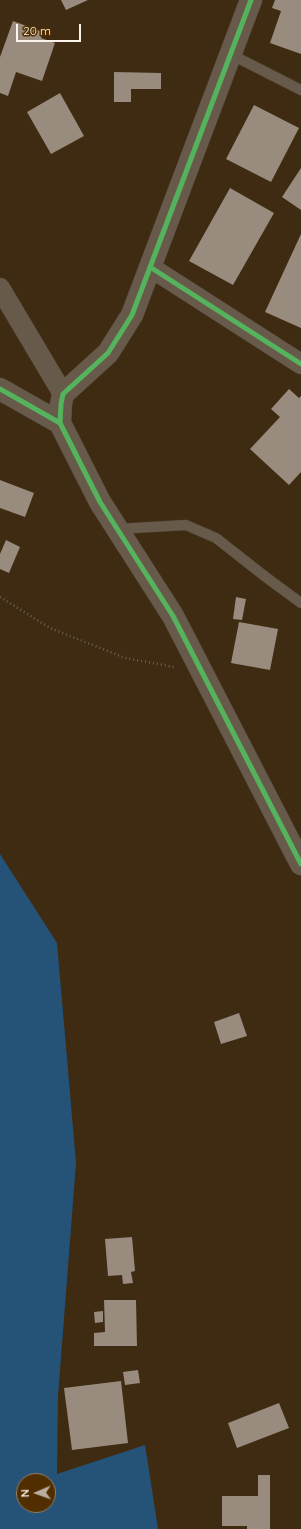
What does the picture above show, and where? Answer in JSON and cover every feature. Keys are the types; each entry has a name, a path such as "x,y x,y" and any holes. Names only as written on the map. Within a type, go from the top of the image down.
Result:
{"street":[{"path":"251,0 132,315 108,353 63,394 60,404 60,423 100,502 173,616 301,864"},
{"path":"150,267 301,364"},
{"path":"0,288 63,394"},
{"path":"0,389 60,423"}],"lane":[{"path":"230,54 301,90"},
{"path":"117,529 186,525 216,538 301,603"}],"path":[{"path":"0,597 50,628 125,658 202,671"}],"water":[{"path":"0,854 57,943 76,1163 58,1396 57,1474 145,1445 158,1529 0,1529"}],"building":[{"path":"61,0 88,0 66,10"},
{"path":"275,0 301,0 301,54 270,43 281,11 272,8"},
{"path":"13,21 43,32 41,38 55,43 42,81 16,72 8,96 0,93 0,57"},
{"path":"114,72 161,73 161,89 131,89 131,102 114,102"},
{"path":"60,93 84,136 51,154 27,112"},
{"path":"254,105 299,128 271,182 226,159"},
{"path":"301,168 301,210 282,197"},
{"path":"230,188 274,213 233,285 189,261"},
{"path":"301,234 301,328 265,312"},
{"path":"289,389 299,398 301,396 301,472 289,485 250,449 280,417 271,409"},
{"path":"0,480 34,493 25,517 0,508"},
{"path":"6,540 20,547 9,573 0,569 0,554"},
{"path":"236,597 246,599 242,620 233,619"},
{"path":"239,622 278,629 270,670 231,663"},
{"path":"239,1013 247,1036 221,1044 214,1022"},
{"path":"132,1237 135,1271 131,1272 133,1283 123,1284 122,1275 108,1276 105,1239"},
{"path":"104,1300 136,1300 137,1346 94,1346 94,1333 105,1332"},
{"path":"103,1311 103,1322 95,1323 94,1312"},
{"path":"138,1370 140,1383 125,1385 123,1372"},
{"path":"121,1381 128,1443 72,1450 64,1388"},
{"path":"279,1403 289,1428 237,1448 228,1423"},
{"path":"258,1475 270,1475 270,1529 247,1529 247,1526 222,1526 222,1496 258,1496"}],"cycle path":[{"path":"60,423 63,394 108,353 132,315 251,0"},
{"path":"150,267 301,364"},
{"path":"0,389 60,423 100,502 173,616 301,864"}]}
